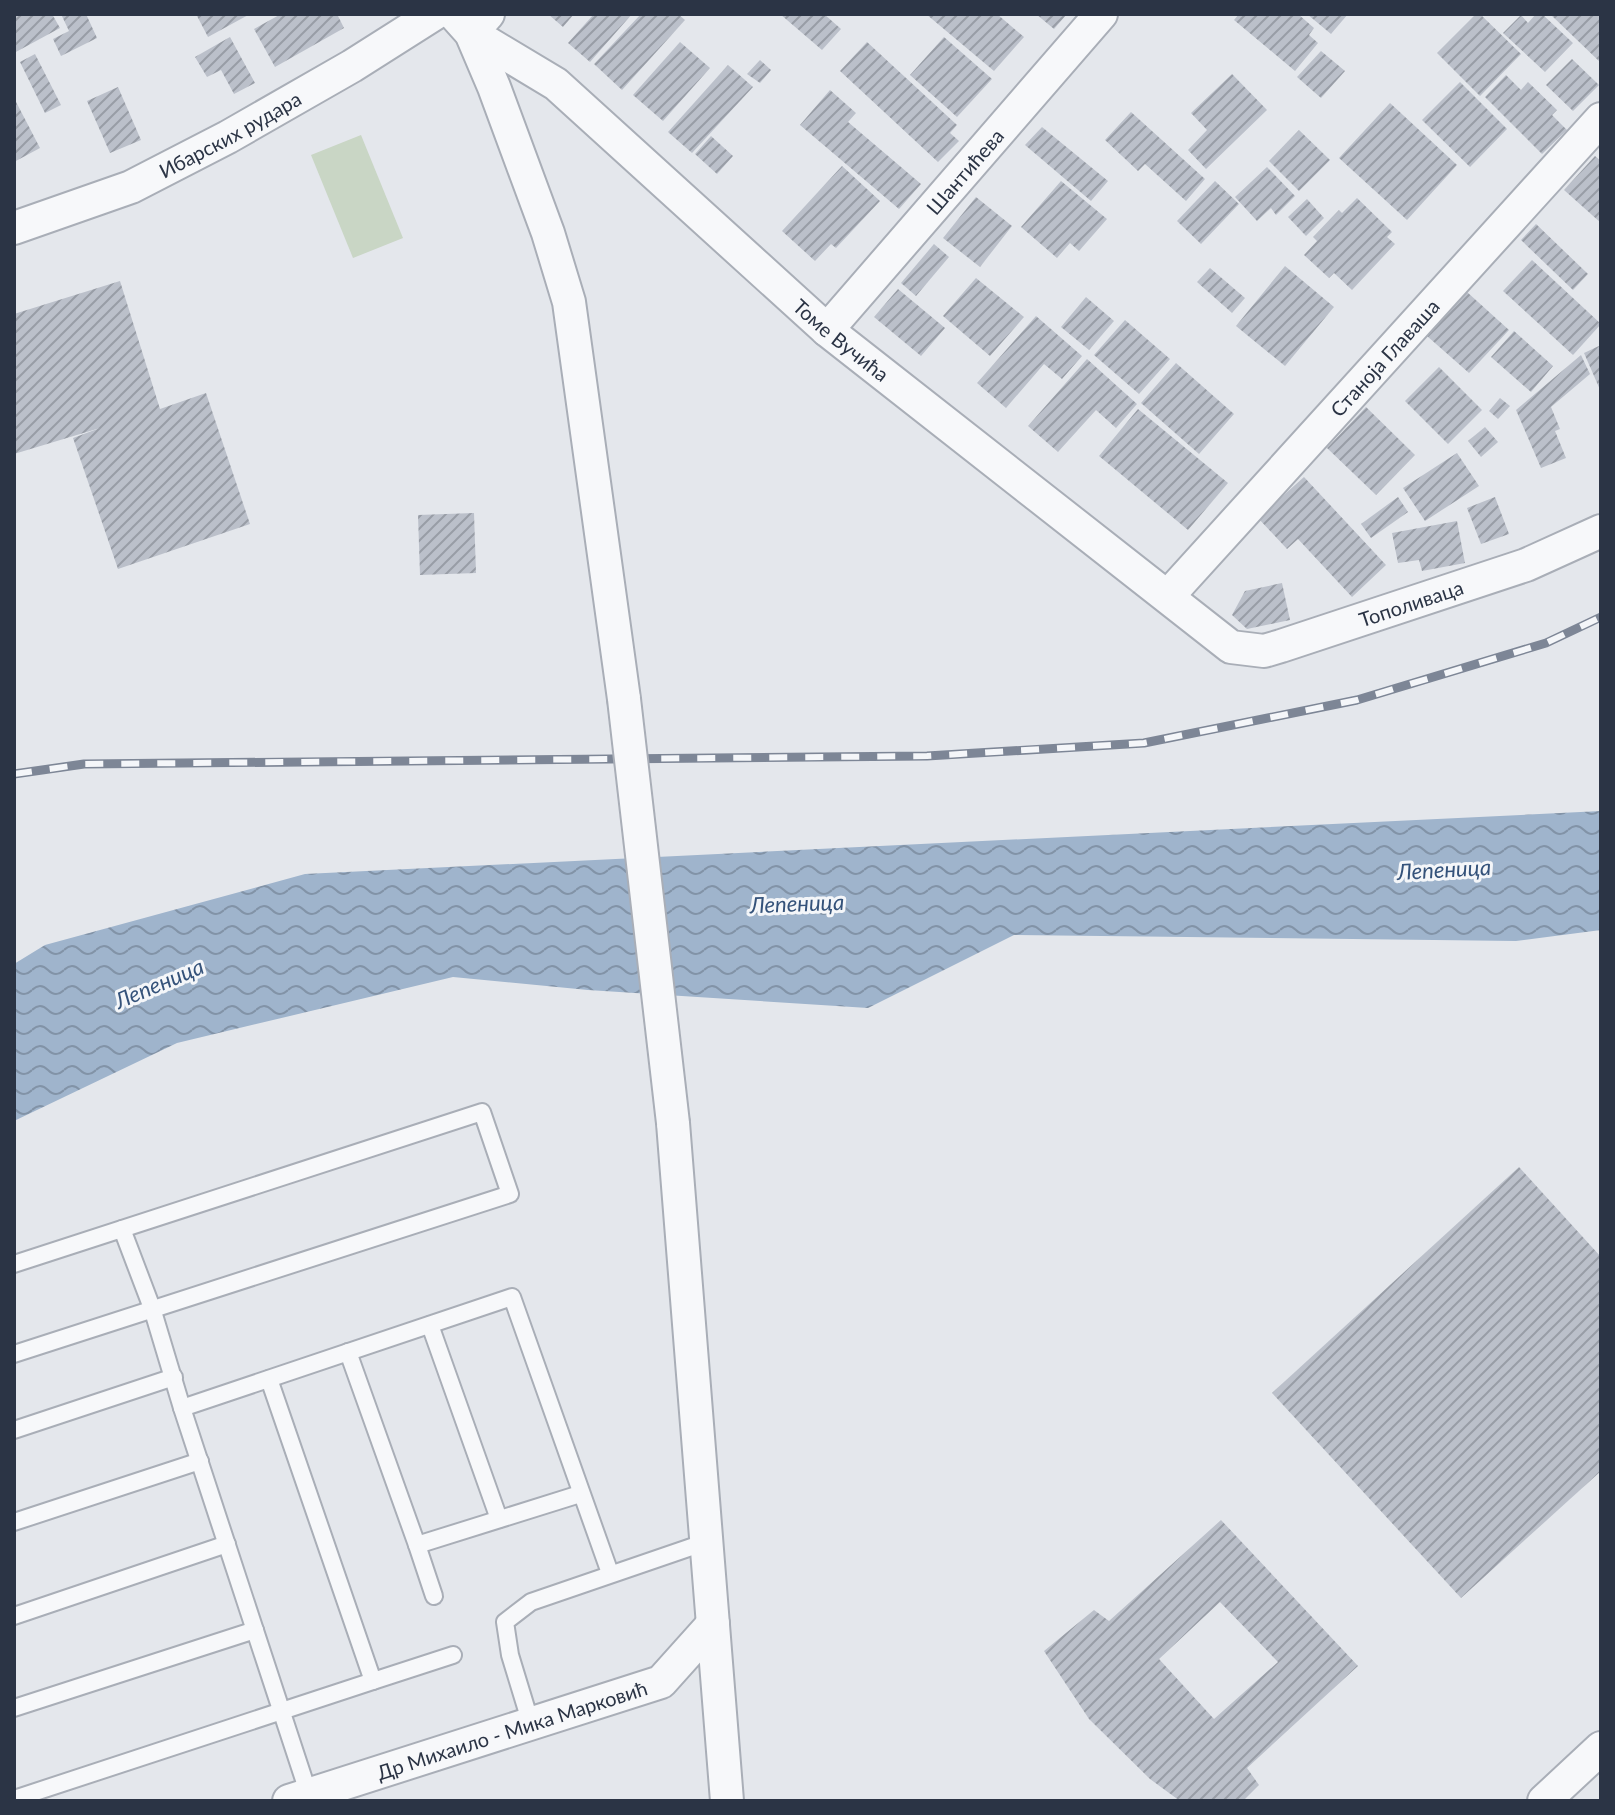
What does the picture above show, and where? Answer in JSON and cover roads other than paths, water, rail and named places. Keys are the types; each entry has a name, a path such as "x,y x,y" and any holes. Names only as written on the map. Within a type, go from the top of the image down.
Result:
{"street":[{"name":"Ибарских рудара","path":"14,228 131,187 228,137 352,66 434,14"},
{"name":"Шантићева","path":"827,330 1101,14"},
{"name":"Томе Вучића","path":"471,20 556,84 827,330 1168,596 1219,640"},
{"name":"Томе Вучића","path":"471,20 556,256 569,302 624,699 673,1123 727,1801"},
{"path":"510,130 516,107 523,96 534,86 556,84"},
{"name":"Станоја Главаша","path":"1168,596 1601,119"},
{"name":"Тополиваца","path":"1219,640 1247,651 1264,651 1526,565 1601,531"},
{"name":"Др Михаило - Мика Марковић","path":"299,1798 661,1682 713,1624"},
{"path":"1544,1801 1601,1748"}],"lane":[{"path":"14,1264 482,1112 510,1194 14,1354"},
{"path":"122,1229 152,1308 281,1710 299,1798"},
{"path":"182,1408 512,1297 610,1573"},
{"path":"430,1325 499,1519"},
{"path":"348,1352 434,1596"},
{"path":"14,1430 174,1377"},
{"path":"269,1379 373,1681"},
{"path":"14,1522 200,1461"},
{"path":"417,1545 580,1494"},
{"path":"531,1724 510,1655 505,1622 531,1602 706,1542"},
{"path":"14,1616 227,1544"},
{"path":"14,1708 255,1630"},
{"path":"14,1799 453,1655"}],"water":[{"name":"Лепеница","path":"1601,811 1601,930 1516,941 1014,935 868,1008 588,990 453,977 177,1043 14,1121 14,964 45,945 305,874"}],"railway":[{"path":"14,774 84,764 927,756 1144,743 1357,700 1546,643 1601,617"}]}
